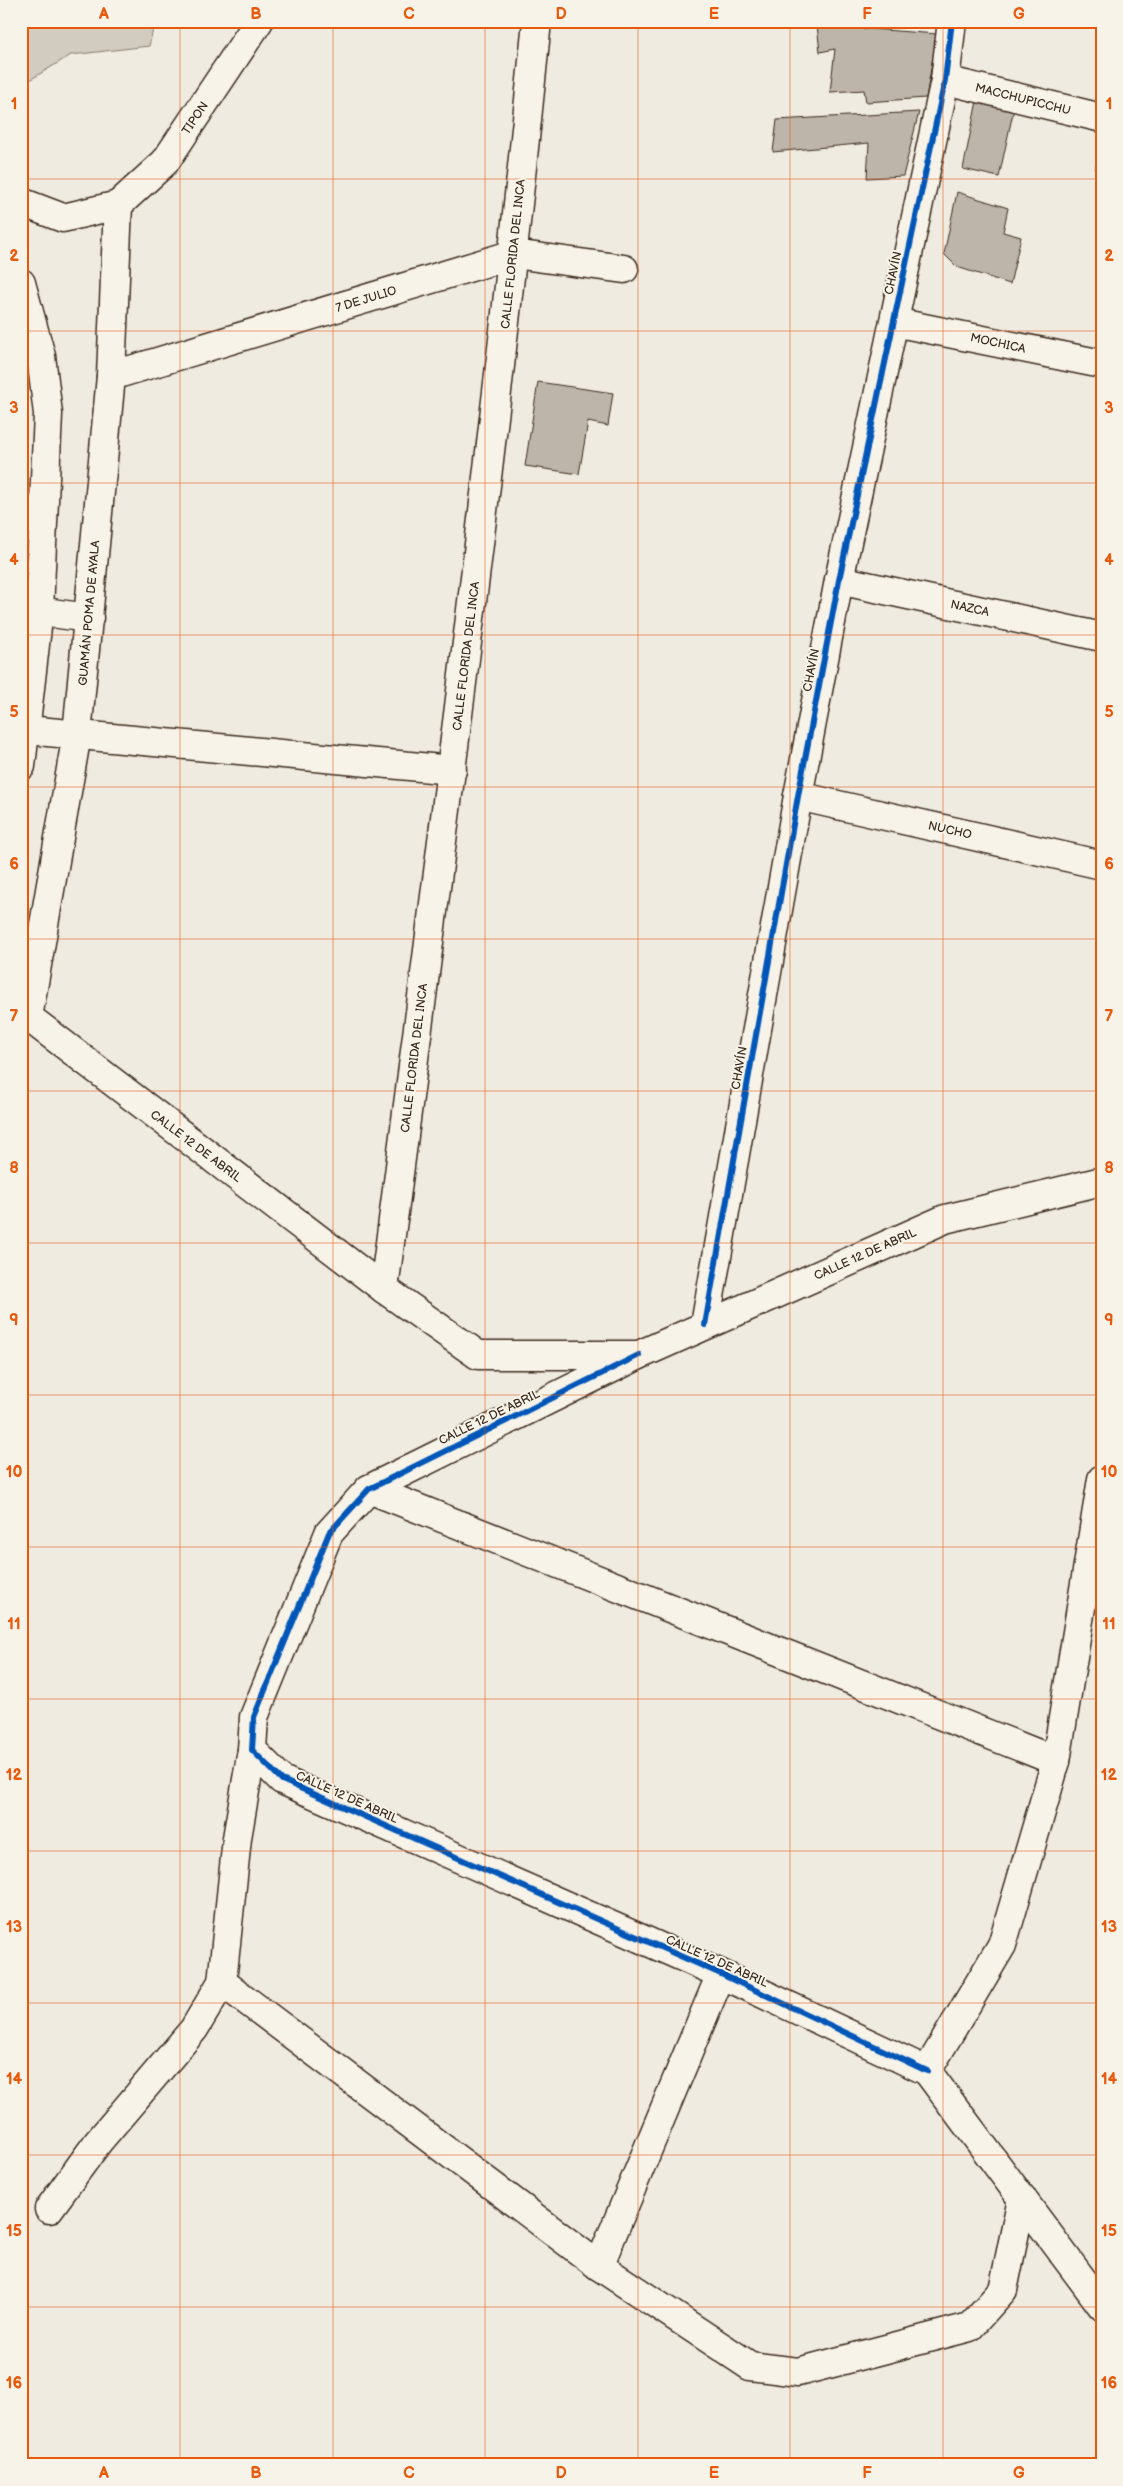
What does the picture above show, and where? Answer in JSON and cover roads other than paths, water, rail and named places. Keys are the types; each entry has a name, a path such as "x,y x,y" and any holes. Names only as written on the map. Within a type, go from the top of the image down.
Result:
{"street":[{"name":"TIPON","path":"118,205 165,162 260,21"},
{"name":"CALLE FLORIDA DEL INCA","path":"384,1289 452,770 514,254 536,21"},
{"name":"CHAVÍN","path":"705,1325 798,796 839,580 945,80 952,21"},
{"name":"MACCHUPICCHU","path":"945,80 1102,118"},
{"path":"21,202 63,218 118,205"},
{"name":"GUAMÁN POMA DE AYALA","path":"25,1017 77,734 111,376 118,205"},
{"name":"7 DE JULIO","path":"111,376 514,254 624,269"},
{"path":"21,283 41,356 48,414 30,610 27,730 21,766"},
{"name":"MOCHICA","path":"894,322 1102,364"},
{"name":"NAZCA","path":"839,580 1102,637"},
{"path":"30,610 88,618"},
{"path":"27,730 452,770"},
{"name":"NUCHO","path":"798,796 1102,865"},
{"name":"CALLE 12 DE ABRIL","path":"25,1017 384,1289 478,1356 639,1355"},
{"name":"CALLE 12 DE ABRIL","path":"927,2071 720,1974 282,1780 252,1750 254,1717 328,1533 369,1489 639,1355 945,1218 1102,1181"},
{"path":"1102,1479 1056,1761 1002,1945 927,2071 1102,2306"},
{"path":"369,1489 1056,1761"},
{"path":"48,2209 98,2142 194,2029 222,1982 237,1838 252,1750"},
{"path":"599,2266 720,1974"},
{"path":"222,1982 599,2266 750,2366 798,2372 970,2327 1003,2290 1022,2198"}]}
